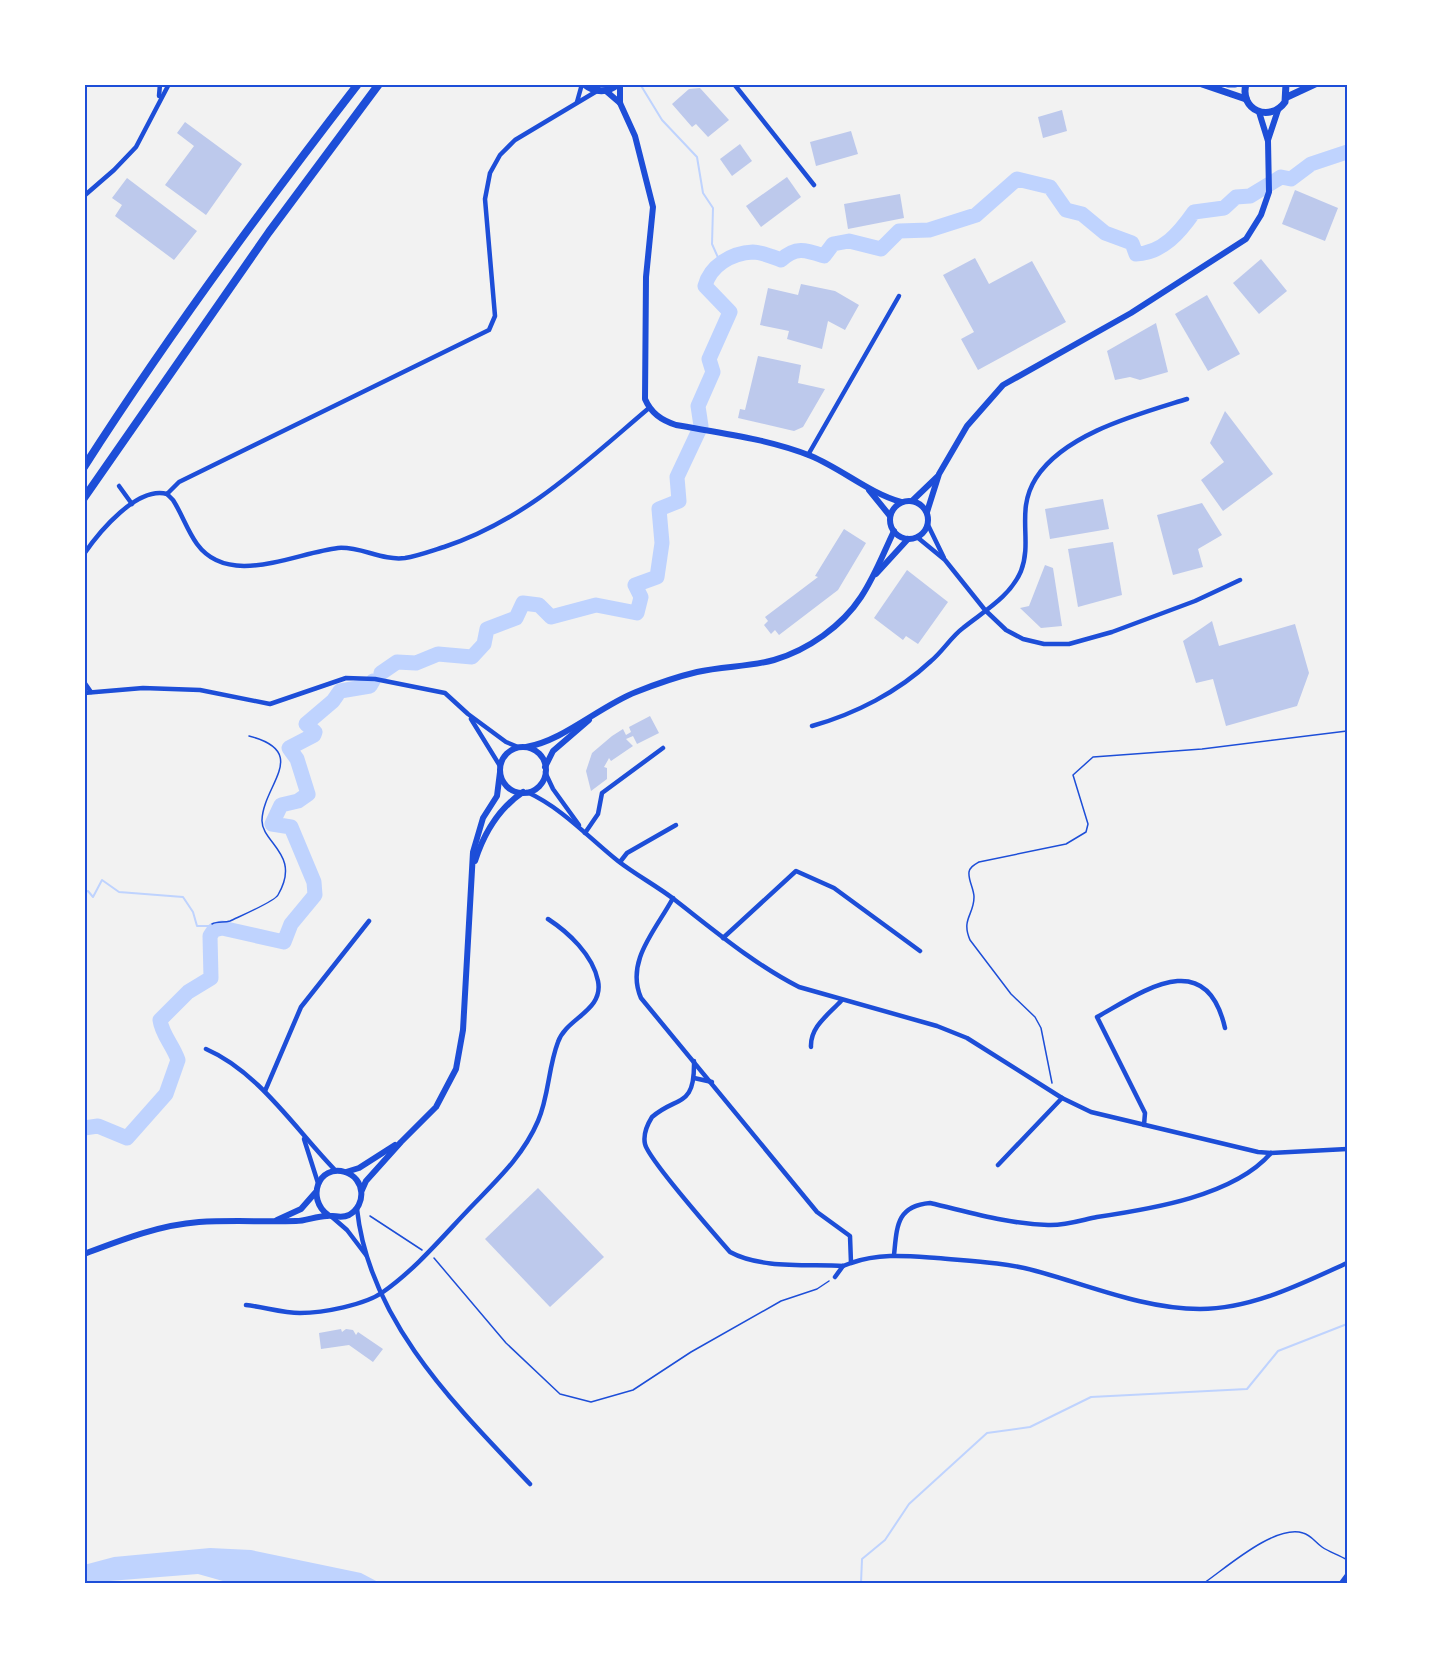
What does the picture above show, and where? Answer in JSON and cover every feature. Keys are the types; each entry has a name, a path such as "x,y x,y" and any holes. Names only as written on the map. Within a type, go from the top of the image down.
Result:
{"highway":[{"path":"84,498 268,232 379,84"},
{"path":"84,467 133,390 260,210 356,87"}],"main road":[{"path":"583,84 597,91 606,91 619,84"},
{"path":"1202,84 1246,99"},
{"path":"1228,84 1235,84"},
{"path":"1246,84 1246,99 1251,107 1259,112 1268,113 1278,110 1287,97 1315,84"},
{"path":"1286,84 1287,97"}],"street":[{"path":"578,102 583,84"},
{"path":"619,84 620,103"},
{"path":"84,195 114,170 136,147 164,86"},
{"path":"736,86 814,185"},
{"path":"167,494 174,485 198,472 489,330 495,316 485,199 490,172 500,155 515,140 597,91"},
{"path":"606,91 620,103 631,125 642,158 653,212 646,277 645,399 649,408 665,422 765,443 808,455 848,473 888,499 901,502 912,501 923,506 927,512"},
{"path":"1268,141 1278,110"},
{"path":"945,560 928,525 927,512 939,474 968,426 1003,385 1131,313 1237,248 1254,229 1269,192 1268,141 1259,112"},
{"path":"808,455 899,296"},
{"path":"812,726 856,711 890,692 932,661 960,630 1009,591 1020,572 1026,554 1023,521 1026,502 1036,477 1086,434 1187,399"},
{"path":"167,494 177,506 202,550 227,564 260,565 343,548 386,558 407,558 469,539 504,522 563,483 649,408"},
{"path":"912,501 939,474"},
{"path":"865,485 890,516 894,531 874,577"},
{"path":"119,486 132,504"},
{"path":"84,554 106,525 132,504 159,494 167,494"},
{"path":"890,516 901,502"},
{"path":"84,693 143,688 200,690 270,704 339,680 359,678 432,688 445,693 468,714 506,742 518,747 526,747 546,741 623,697 674,678 774,660 796,651 832,629 847,616 874,577 908,539 917,537 928,525"},
{"path":"894,531 908,539"},
{"path":"917,537 945,560 985,610 1006,630 1023,639 1044,644 1069,644 1195,602 1240,580"},
{"path":"84,682 91,692"},
{"path":"473,867 483,839 500,811 525,792 540,785 553,751 598,711"},
{"path":"468,714 500,769 507,787 550,803 580,827"},
{"path":"362,1190 366,1181 429,1115 442,1098 456,1069 461,1051 477,832 496,796 500,769 506,754 518,747"},
{"path":"526,747 539,754 553,789 585,833 620,862 673,898 723,938 779,977 799,987 841,1001 937,1026 967,1038 1062,1098 1090,1112 1270,1154 1347,1149"},
{"path":"585,833 597,814 602,793 663,748"},
{"path":"620,862 627,853 676,825"},
{"path":"723,938 796,871 834,888 920,951"},
{"path":"673,898 639,959 636,981 642,998 817,1212 850,1236 851,1263"},
{"path":"246,1305 300,1313 335,1310 381,1293 426,1253 495,1185 518,1156 537,1123 546,1099 558,1041 565,1029 585,1014 597,998 598,981 588,957 562,928 548,919"},
{"path":"264,1091 302,1007 369,921"},
{"path":"1144,1125 1145,1113 1097,1017 1160,983 1182,981 1197,985 1211,996 1225,1028"},
{"path":"811,1047 814,1029 841,1001"},
{"path":"207,1049 229,1059 264,1091 336,1171"},
{"path":"694,1061 694,1078 682,1100 652,1117 645,1136 646,1148 730,1252 736,1255 775,1262 843,1266 868,1258 894,1255 990,1262 1034,1270 1150,1304 1198,1309 1238,1305 1284,1291 1347,1263"},
{"path":"694,1078 712,1082"},
{"path":"998,1165 1062,1098"},
{"path":"303,1137 318,1183"},
{"path":"274,1221 301,1209 315,1193 318,1183 326,1175 336,1171 346,1172 359,1168 401,1142"},
{"path":"894,1255 898,1222 910,1208 919,1204 930,1203 1001,1220 1050,1225 1164,1206 1197,1197 1259,1167 1270,1154"},
{"path":"84,1254 164,1227 197,1222 298,1221 348,1216 357,1209 362,1200 362,1190 359,1182 346,1172"},
{"path":"315,1193 321,1210 347,1230 370,1260"},
{"path":"357,1209 359,1227 381,1293 416,1355 482,1433 530,1484"},
{"path":"835,1277 843,1266"},
{"path":"1341,1583 1347,1575"}],"path":[{"path":"1054,1093 1041,1028 1035,1017 1011,994 986,963 966,931 974,897 969,874 972,867 979,862 1066,844 1086,832 1088,824 1073,775 1093,757 1202,749 1347,731"},
{"path":"212,924 227,922 272,902 278,895 285,874 279,850 264,827 262,818 282,766 279,756 264,740 249,736"},
{"path":"370,1216 433,1257 506,1342 560,1394 591,1402 633,1390 691,1352 771,1307 817,1289 835,1277"},
{"path":"1204,1583 1255,1547 1273,1537 1292,1532 1302,1532 1347,1560"}],"water":[{"path":"210,1548 251,1550 361,1573 380,1583 230,1583 198,1574 84,1583 84,1565 114,1557"}],"building":[{"path":"700,88 729,120 708,137 696,124 692,127 672,104 689,89"},
{"path":"1062,110 1067,131 1043,138 1038,117"},
{"path":"185,122 242,164 206,215 165,185 194,146 177,133"},
{"path":"851,131 858,154 816,166 810,142"},
{"path":"740,144 752,161 732,176 720,159"},
{"path":"787,177 801,197 761,227 746,206"},
{"path":"127,178 197,231 174,260 115,216 122,205 112,198"},
{"path":"1295,190 1338,208 1325,241 1282,224"},
{"path":"900,194 904,218 848,229 844,204"},
{"path":"975,258 989,284 1032,261 1066,322 978,370 961,339 974,332 943,275"},
{"path":"1261,259 1287,291 1259,314 1233,283"},
{"path":"801,284 835,291 859,305 845,330 828,321 822,349 787,339 789,331 760,325 768,288 798,295"},
{"path":"1207,295 1240,354 1208,371 1175,314"},
{"path":"1156,323 1168,372 1140,380 1130,377 1115,380 1107,351"},
{"path":"758,356 801,365 798,383 825,389 803,427 794,431 738,418 740,409 745,410"},
{"path":"1225,411 1273,474 1223,511 1201,480 1224,462 1210,443"},
{"path":"1103,499 1109,529 1050,539 1045,509"},
{"path":"1202,503 1222,535 1198,549 1203,567 1173,575 1157,515"},
{"path":"844,529 866,543 838,590 779,635 775,630 771,634 764,625 768,621 765,617 818,577 815,576"},
{"path":"1113,542 1122,595 1078,607 1068,549"},
{"path":"1045,565 1053,568 1062,626 1041,628 1020,608 1029,606"},
{"path":"907,570 948,602 918,644 906,636 903,640 874,618"},
{"path":"1212,621 1219,646 1295,624 1309,673 1297,706 1226,726 1213,679 1196,683 1183,641"},
{"path":"650,716 659,733 637,744 633,736 626,739 633,746 611,761 609,758 604,767 607,768 607,779 591,791 586,771 592,753 612,736 623,729 626,735 631,732 629,727"},
{"path":"538,1188 604,1257 550,1307 485,1239"},
{"path":"341,1329 342,1332 346,1329 353,1330 356,1335 358,1332 383,1349 373,1362 349,1345 321,1349 319,1333"}],"waterway":[{"path":"640,84 662,120 697,157 703,193 713,208 712,244 720,262"},
{"path":"381,673 397,662 416,663 438,654 472,657 484,644 487,629 516,618 523,603 539,605 551,617 596,605 637,613 641,597 635,585 657,577 662,543 659,509 679,501 677,477 701,426 698,406 713,372 709,359 730,312 705,286 712,272 729,258 753,252 781,260 796,251 812,252 824,256 833,244 849,241 881,249 899,231 929,230 976,215 1017,179 1050,187 1066,210 1082,214 1105,233 1132,243 1136,254 1146,253 1163,246 1183,227 1194,212 1224,208 1236,197 1250,196 1281,177 1291,179 1311,164 1347,152"},
{"path":"84,1128 98,1126 127,1138 166,1094 178,1060 160,1020 188,992 211,978 210,936 214,930 222,928 284,942 291,924 315,895 314,882 291,827 272,824 281,805 298,801 308,794 297,759 289,748 314,735 315,732 306,724 333,701 340,691 370,686 373,681"},
{"path":"84,892 88,891 93,897 102,880 119,892 183,897 193,912 197,926 210,926 214,930"},
{"path":"861,1583 862,1559 885,1540 909,1504 987,1433 1030,1427 1091,1397 1247,1389 1278,1351 1347,1324"}]}
